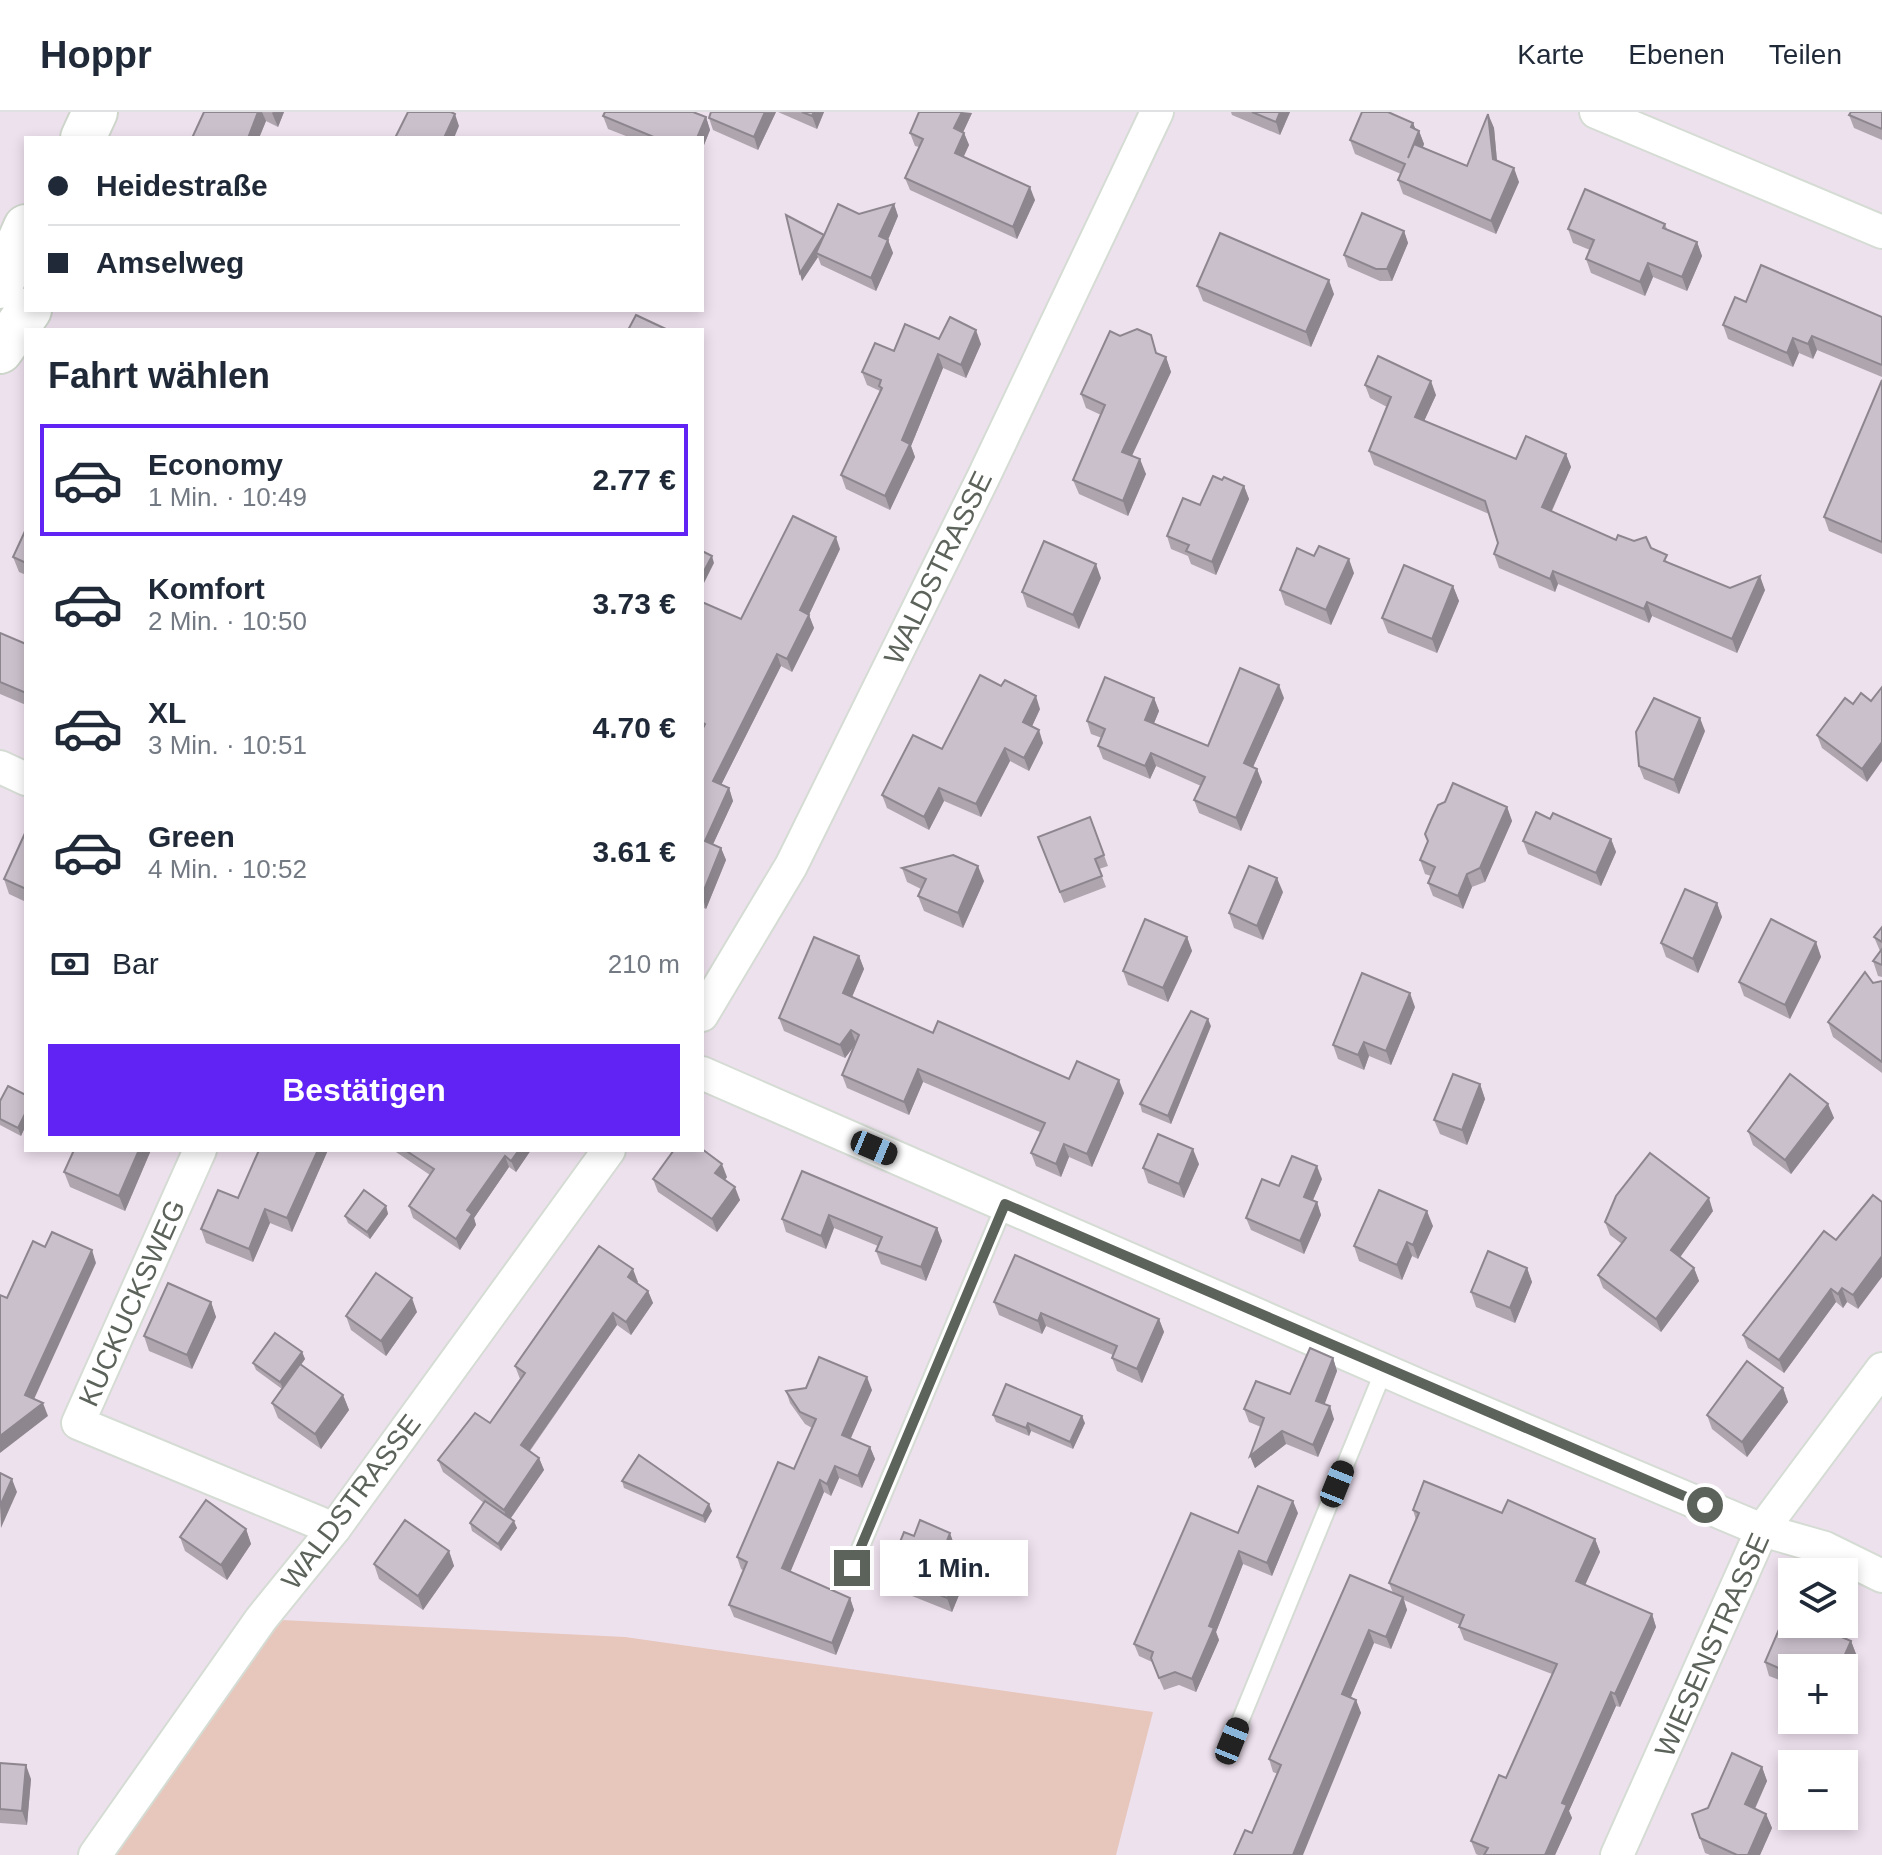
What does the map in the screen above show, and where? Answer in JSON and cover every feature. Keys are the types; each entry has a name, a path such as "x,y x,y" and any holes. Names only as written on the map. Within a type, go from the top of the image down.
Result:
{"main road":[{"path":"84,136 95,112"},
{"path":"0,286 24,232"},
{"path":"0,351 28,312"}],"street":[{"name":"WALDSTRASSE","path":"704,1012 791,866 983,478 1157,112"},
{"path":"1596,112 1882,232"},
{"path":"0,767 24,778"},
{"path":"704,1074 1384,1370 1762,1530 1825,1548 1882,1576"},
{"name":"KUCKUCKSWEG","path":"199,1152 78,1423 334,1529"},
{"name":"WALDSTRASSE","path":"95,1855 261,1619 334,1529 608,1152"},
{"name":"WIESENSTRASSE","path":"1617,1855 1762,1530 1882,1369"}],"lane":[{"path":"852,1568 1005,1204"},
{"path":"1232,1741 1384,1370"}],"shaded area":[{"path":"261,1619 625,1637 1153,1712 1116,1855 95,1855"}],"building":[{"path":"204,112 258,112 249,136 193,136"},
{"path":"408,112 455,114 445,136 396,136"},
{"path":"605,112 693,112 706,117 698,136 651,136 603,116"},
{"path":"711,112 765,112 754,137 709,118"},
{"path":"919,112 962,112 954,128 964,133 955,153 1030,187 1013,227 905,178 923,139 910,133"},
{"path":"1252,112 1280,112 1276,122"},
{"path":"1362,112 1388,112 1413,123 1411,127 1419,131 1408,158 1414,144 1467,166 1488,114 1493,159 1514,168 1491,221 1398,180 1405,164 1350,140"},
{"path":"1851,112 1882,112 1882,129 1849,115"},
{"path":"1585,189 1665,224 1663,228 1697,242 1682,277 1648,263 1640,282 1586,259 1594,240 1568,229"},
{"path":"838,204 859,214 894,204 879,236 888,240 871,278 816,253"},
{"path":"1362,213 1404,231 1387,269 1376,269 1344,255"},
{"path":"786,215 824,235 800,273"},
{"path":"1220,233 1329,280 1306,332 1197,286"},
{"path":"1761,265 1882,317 1882,365 1812,336 1808,344 1793,338 1787,353 1723,325 1735,297 1746,302"},
{"path":"636,315 664,328 629,328"},
{"path":"950,317 976,330 961,365 938,354 902,440 910,444 885,496 841,475 882,388 879,386 881,380 862,372 875,343 894,351 905,324 939,339"},
{"path":"1137,329 1151,335 1156,353 1166,357 1122,452 1140,459 1123,501 1073,480 1105,405 1081,394 1110,331 1120,336"},
{"path":"1378,356 1431,381 1415,417 1516,459 1526,436 1566,454 1542,507 1616,540 1618,535 1634,541 1646,537 1651,548 1667,555 1664,561 1730,588 1760,576 1732,639 1647,602 1644,609 1553,571 1550,579 1494,554 1498,543 1485,501 1369,451 1391,397 1365,385"},
{"path":"1882,380 1882,542 1824,517"},
{"path":"1213,476 1222,480 1224,477 1244,486 1212,562 1186,551 1189,545 1167,536 1183,498 1200,505"},
{"path":"793,516 836,537 800,610 809,615 787,659 777,654 713,781 729,788 705,841 721,848 704,890 704,603 741,619"},
{"path":"24,533 24,562 13,557"},
{"path":"1044,541 1096,564 1073,615 1022,592"},
{"path":"1319,546 1349,559 1326,610 1280,590 1297,548 1314,556"},
{"path":"704,552 712,556 704,571"},
{"path":"1404,565 1453,586 1432,639 1382,618"},
{"path":"0,633 24,643 24,692 0,682"},
{"path":"1240,668 1279,685 1244,763 1257,769 1236,818 1194,800 1205,777 1151,753 1145,766 1098,746 1105,729 1087,721 1105,677 1154,698 1145,720 1208,746"},
{"path":"980,675 1001,686 1005,680 1036,696 1023,722 1039,730 1024,758 1005,748 976,804 939,788 924,817 882,795 913,735 942,749"},
{"path":"1882,687 1882,742 1862,769 1817,735 1845,698 1853,704 1861,693 1871,701"},
{"path":"1654,698 1700,718 1674,780 1639,766 1636,732"},
{"path":"1453,783 1507,807 1480,868 1467,874 1458,896 1428,883 1435,867 1420,860 1428,841 1425,834 1431,820 1438,805 1445,802"},
{"path":"1536,812 1550,819 1553,813 1611,839 1596,873 1523,841"},
{"path":"1090,817 1104,855 1095,859 1102,876 1060,892 1038,837"},
{"path":"24,835 24,888 4,879"},
{"path":"953,855 978,866 958,913 918,896 926,879 902,868"},
{"path":"1249,866 1277,878 1257,926 1229,913"},
{"path":"1685,889 1717,903 1693,959 1661,943"},
{"path":"1145,919 1187,937 1163,988 1123,971"},
{"path":"1771,919 1816,942 1785,1005 1739,982"},
{"path":"1882,927 1882,942 1874,937"},
{"path":"814,937 859,956 843,993 933,1033 938,1021 1069,1079 1077,1061 1119,1080 1087,1154 1064,1144 1056,1164 1031,1153 1045,1123 918,1069 904,1102 842,1075 859,1035 851,1030 840,1045 779,1018"},
{"path":"1882,949 1882,965 1873,961"},
{"path":"1865,972 1873,983 1882,981 1882,1062 1828,1022"},
{"path":"1362,973 1410,993 1386,1051 1364,1042 1358,1055 1333,1045"},
{"path":"1191,1011 1208,1019 1168,1116 1140,1104"},
{"path":"1453,1074 1480,1084 1462,1130 1434,1120"},
{"path":"1790,1074 1828,1104 1785,1160 1748,1131"},
{"path":"8,1086 24,1094 24,1116 18,1128 0,1119 0,1101"},
{"path":"1158,1134 1193,1149 1179,1184 1143,1168"},
{"path":"704,1150 722,1164 715,1173 735,1187 712,1219 653,1179 673,1152"},
{"path":"73,1152 138,1152 119,1196 64,1172"},
{"path":"258,1152 317,1152 287,1218 265,1209 249,1249 201,1229 218,1190 238,1198"},
{"path":"408,1152 518,1152 511,1161 505,1156 467,1210 472,1214 456,1239 409,1206 434,1169"},
{"path":"1650,1153 1709,1198 1671,1250 1694,1268 1656,1319 1598,1275 1626,1238 1605,1222 1616,1196"},
{"path":"1292,1156 1317,1166 1304,1197 1317,1202 1300,1241 1246,1218 1262,1179 1279,1186"},
{"path":"802,1171 937,1228 921,1267 876,1251 882,1237 829,1215 821,1236 782,1219"},
{"path":"364,1190 386,1206 367,1232 345,1216"},
{"path":"1379,1190 1427,1211 1413,1245 1407,1242 1397,1265 1354,1246"},
{"path":"1873,1195 1882,1202 1882,1256 1853,1295 1842,1288 1838,1294 1831,1289 1779,1360 1743,1335 1824,1231 1836,1240"},
{"path":"52,1232 92,1250 25,1395 43,1403 0,1436 0,1295 7,1298 33,1241 45,1247"},
{"path":"599,1246 633,1269 628,1277 648,1291 626,1322 613,1313 521,1445 539,1458 504,1510 438,1460 475,1413 490,1423 525,1373 515,1366"},
{"path":"1488,1251 1527,1268 1510,1308 1471,1292"},
{"path":"1015,1255 1159,1319 1137,1369 1112,1358 1117,1346 1041,1313 1038,1321 994,1302"},
{"path":"376,1273 412,1298 381,1341 346,1316"},
{"path":"168,1283 211,1302 187,1355 144,1336"},
{"path":"275,1333 302,1352 280,1382 253,1363"},
{"path":"1310,1348 1333,1358 1316,1401 1330,1406 1313,1445 1282,1431 1250,1456 1264,1418 1244,1409 1256,1381 1290,1394"},
{"path":"819,1357 867,1377 842,1435 870,1447 858,1476 835,1466 827,1484 820,1480 782,1568 850,1598 832,1643 729,1605 747,1562 737,1557 778,1462 794,1469 816,1419 800,1412 786,1391 806,1388"},
{"path":"1747,1361 1783,1388 1742,1442 1707,1415"},
{"path":"300,1364 343,1395 315,1434 272,1403"},
{"path":"1006,1384 1082,1416 1070,1442 1028,1423 1026,1428 993,1415"},
{"path":"639,1455 709,1504 703,1516 622,1481"},
{"path":"0,1473 12,1479 0,1506"},
{"path":"1424,1481 1502,1513 1508,1500 1595,1539 1576,1581 1652,1614 1615,1694 1611,1692 1562,1803 1567,1805 1545,1855 1484,1855 1488,1848 1471,1841 1499,1775 1506,1778 1557,1664 1459,1627 1464,1615 1389,1583 1419,1513 1413,1510"},
{"path":"1258,1486 1293,1501 1267,1563 1239,1551 1209,1626 1214,1628 1192,1679 1175,1672 1159,1678 1151,1658 1153,1652 1134,1644 1191,1513 1238,1533"},
{"path":"206,1500 246,1529 221,1565 180,1537"},
{"path":"485,1501 514,1521 498,1544 470,1523"},
{"path":"405,1520 449,1551 418,1596 374,1564"},
{"path":"920,1520 950,1533 941,1556 960,1564 947,1598 887,1574 904,1532 914,1536"},
{"path":"1350,1575 1403,1597 1386,1637 1369,1630 1342,1694 1356,1700 1293,1855 1234,1855 1245,1830 1252,1833 1281,1765 1269,1759"},
{"path":"1778,1632 1778,1638 1844,1638 1851,1641 1845,1654 1778,1654 1778,1668 1765,1662"},
{"path":"1732,1753 1762,1767 1745,1804 1766,1814 1748,1855 1737,1855 1700,1838 1692,1814 1708,1808"},
{"path":"0,1763 26,1765 22,1811 0,1809"}],"route":[{"path":"852,1568 1005,1204 1384,1370 1705,1505"}]}
